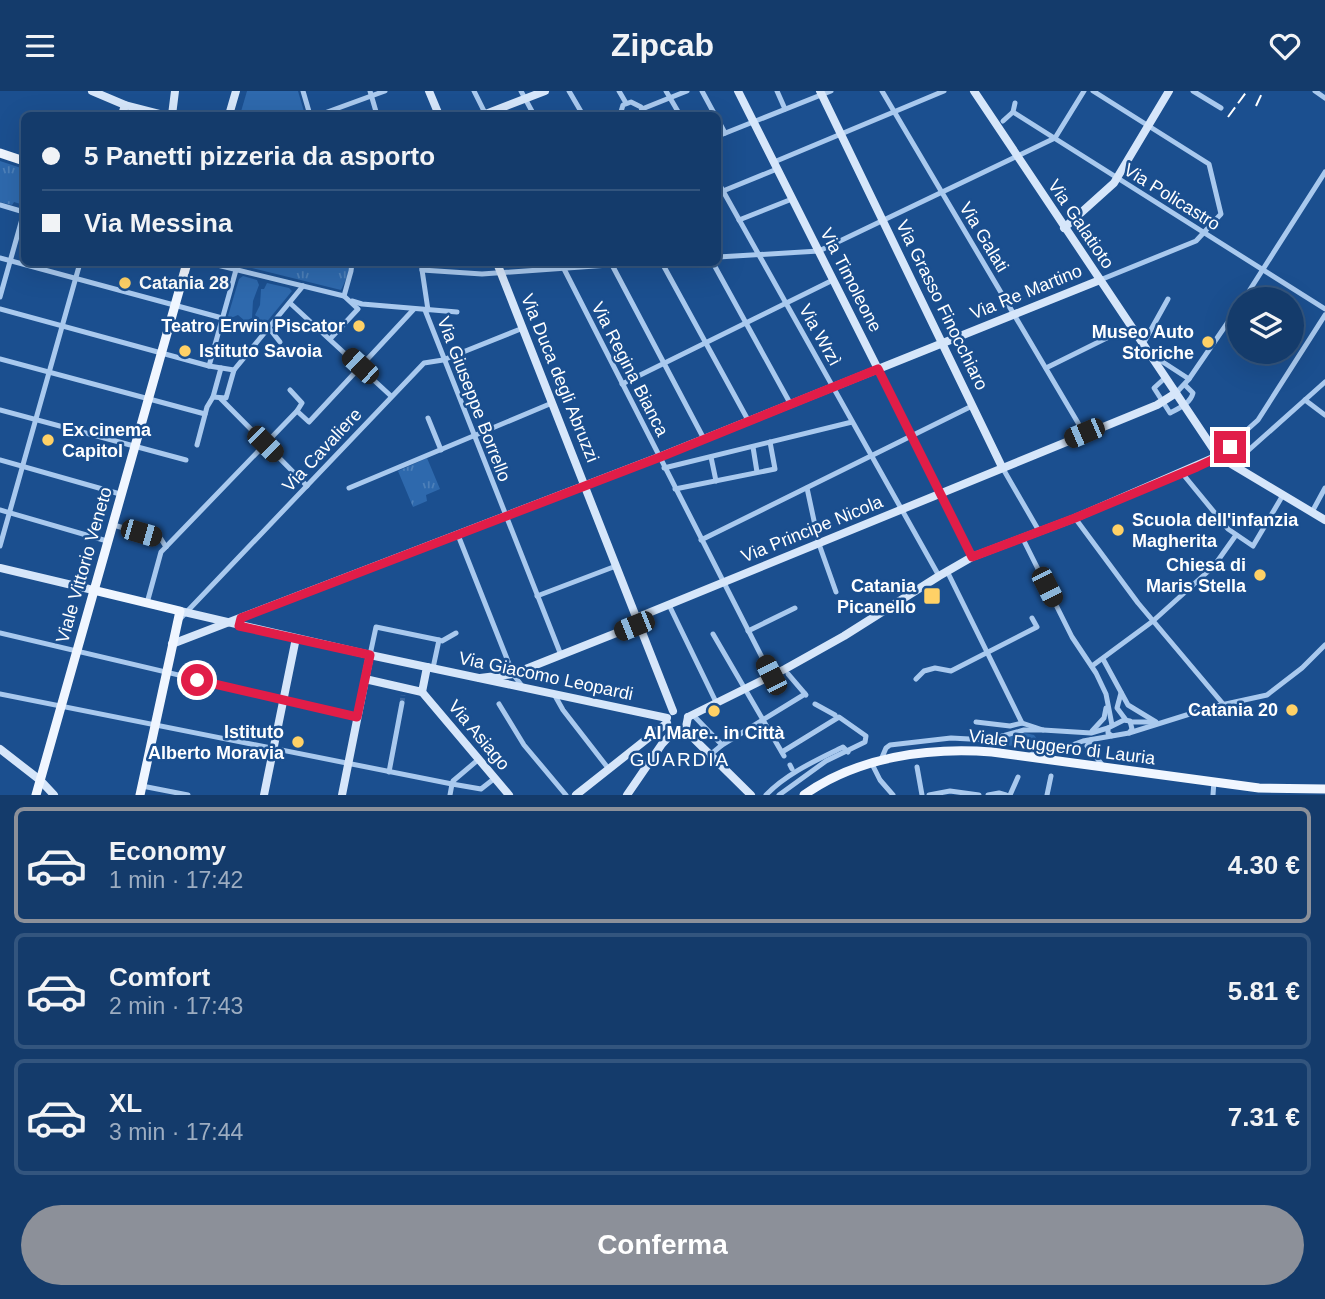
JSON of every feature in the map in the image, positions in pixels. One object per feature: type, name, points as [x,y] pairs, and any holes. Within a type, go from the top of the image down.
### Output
[{"type":"main road","points":[[92,91],[125,105],[152,112]]},
{"type":"main road","points":[[173,112],[175,91]]},
{"type":"main road","points":[[230,112],[236,91]]},
{"type":"main road","points":[[429,91],[438,112]]},
{"type":"main road","points":[[491,112],[523,95],[545,91]]},
{"type":"main road","name":"Via Timoleone","points":[[738,91],[878,369]]},
{"type":"main road","name":"Via Galatioto","points":[[974,91],[1185,407]]},
{"type":"main road","points":[[1064,228],[1117,179],[1168,91]]},
{"type":"main road","name":"Via Grasso Finocchiaro","points":[[824,92],[841,134],[1002,467]]},
{"type":"main road","points":[[123,112],[125,105]]},
{"type":"main road","points":[[0,153],[21,160]]},
{"type":"main road","name":"Viale Vittorio Veneto","points":[[36,795],[186,266]]},
{"type":"main road","name":"Via Duca degli Abruzzi","points":[[498,266],[638,621],[669,713]]},
{"type":"main road","name":"Via Re Martino","points":[[243,619],[659,457],[1100,280]]},
{"type":"main road","name":"Via Principe Nicola","points":[[480,678],[513,674],[634,626],[640,616],[1159,403],[1176,393]]},
{"type":"main road","points":[[1185,407],[1218,456],[1325,520]]},
{"type":"main road","points":[[627,795],[662,744],[674,731],[684,729],[693,714],[844,636],[972,557],[1075,518],[1218,456]]},
{"type":"main road","points":[[0,568],[224,623]]},
{"type":"main road","points":[[141,790],[180,611]]},
{"type":"main road","points":[[172,644],[224,623],[243,619],[296,638],[370,653],[342,795]]},
{"type":"main road","points":[[264,795],[296,638]]},
{"type":"main road","name":"Via Giacomo Leopardi","points":[[370,653],[648,714],[683,711],[693,714]]},
{"type":"main road","points":[[366,682],[403,695],[423,693],[433,666]]},
{"type":"main road","name":"Via Asiago","points":[[423,693],[509,795]]},
{"type":"main road","points":[[669,713],[674,731]]},
{"type":"main road","points":[[576,795],[653,734],[669,713]]},
{"type":"main road","points":[[684,729],[751,795]]},
{"type":"main road","points":[[0,749],[40,780],[54,795]]},
{"type":"main road","name":"Viale Ruggero di Lauria","points":[[804,795],[831,779],[876,763],[929,751],[979,751],[1268,789],[1325,789]]},
{"type":"street","points":[[303,91],[309,112]]},
{"type":"street","points":[[326,112],[385,91]]},
{"type":"street","points":[[474,91],[484,112]]},
{"type":"street","points":[[569,91],[581,112]]},
{"type":"street","points":[[619,91],[625,101]]},
{"type":"street","points":[[666,91],[678,112]]},
{"type":"street","points":[[625,101],[634,102],[644,111],[687,91]]},
{"type":"street","points":[[702,91],[713,112]]},
{"type":"street","points":[[776,91],[785,109]]},
{"type":"street","name":"Via Galati","points":[[882,91],[1084,433]]},
{"type":"street","points":[[721,192],[841,134],[944,91]]},
{"type":"street","points":[[721,257],[819,251],[1055,138],[1084,91]]},
{"type":"street","points":[[1093,91],[1209,164],[1221,214],[1203,233]]},
{"type":"street","points":[[1193,91],[1221,108]]},
{"type":"street","points":[[1315,91],[1325,98]]},
{"type":"street","points":[[721,135],[824,92]]},
{"type":"street","points":[[371,94],[376,112]]},
{"type":"street","points":[[523,95],[532,112]]},
{"type":"street","points":[[620,112],[625,101]]},
{"type":"street","points":[[1003,121],[1013,113],[1015,103]]},
{"type":"street","name":"Via Policastro","points":[[1013,113],[1325,309]]},
{"type":"street","points":[[721,126],[725,133]]},
{"type":"street","points":[[1252,287],[1325,172]]},
{"type":"street","name":"Via Wrzì","points":[[721,193],[739,220],[901,510],[943,574],[988,652],[1022,723]]},
{"type":"street","points":[[739,220],[792,198]]},
{"type":"street","points":[[0,205],[21,211]]},
{"type":"street","points":[[0,297],[21,222]]},
{"type":"street","name":"Via Re Martino","points":[[1100,280],[1196,241],[1203,233]]},
{"type":"street","points":[[0,258],[21,263]]},
{"type":"street","points":[[32,266],[220,317]]},
{"type":"street","points":[[0,546],[79,266]]},
{"type":"street","points":[[221,266],[362,304],[457,312]]},
{"type":"street","points":[[346,298],[352,266]]},
{"type":"street","points":[[421,266],[482,274],[553,266]]},
{"type":"street","name":"Via Giuseppe Borrello","points":[[421,266],[427,310],[443,360],[561,655]]},
{"type":"street","name":"Via Regina Bianca","points":[[563,266],[771,675]]},
{"type":"street","points":[[614,266],[704,439]]},
{"type":"street","points":[[664,266],[748,420]]},
{"type":"street","points":[[715,266],[790,403]]},
{"type":"street","points":[[209,366],[220,317],[236,270]]},
{"type":"street","points":[[622,384],[833,280]]},
{"type":"street","points":[[213,397],[226,398],[234,370],[292,305],[303,286]]},
{"type":"street","points":[[330,339],[358,309],[346,298]]},
{"type":"street","points":[[1143,344],[1168,299]]},
{"type":"street","points":[[292,305],[391,396]]},
{"type":"street","points":[[0,309],[209,366],[234,370]]},
{"type":"street","points":[[297,411],[309,422],[414,309]]},
{"type":"street","points":[[1218,456],[1258,419],[1325,315]]},
{"type":"street","points":[[1176,393],[1187,382],[1227,324]]},
{"type":"street","points":[[1046,368],[1131,326]]},
{"type":"street","points":[[269,328],[280,342]]},
{"type":"street","name":"Via Cavaliere","points":[[180,611],[197,603],[424,362],[443,360],[523,328]]},
{"type":"street","points":[[1149,353],[1187,382],[1193,393],[1185,407],[1170,413],[1159,403],[1154,388],[1165,376]]},
{"type":"street","points":[[0,359],[203,414]]},
{"type":"street","points":[[197,445],[203,414],[213,397],[221,368]]},
{"type":"street","name":"Via Timoleone","points":[[878,369],[972,557]]},
{"type":"street","points":[[1236,468],[1242,456],[1325,382]]},
{"type":"street","points":[[147,603],[161,552],[297,411],[302,403],[290,390]]},
{"type":"street","points":[[220,399],[307,486]]},
{"type":"street","points":[[1305,400],[1325,415]]},
{"type":"street","points":[[348,488],[552,403]]},
{"type":"street","points":[[701,540],[972,406]]},
{"type":"street","points":[[0,409],[187,460]]},
{"type":"street","points":[[428,418],[441,450]]},
{"type":"street","points":[[664,468],[852,422]]},
{"type":"street","points":[[675,489],[775,469],[770,442]]},
{"type":"street","points":[[753,447],[757,472]]},
{"type":"street","points":[[711,457],[716,481]]},
{"type":"street","points":[[0,460],[120,494]]},
{"type":"street","name":"Via Grasso Finocchiaro","points":[[1002,467],[1039,531]]},
{"type":"street","points":[[1182,473],[1228,529],[1253,547],[1283,495]]},
{"type":"street","points":[[807,488],[818,544],[836,592]]},
{"type":"street","points":[[1312,512],[1325,488]]},
{"type":"street","points":[[0,510],[107,541]]},
{"type":"street","points":[[1075,518],[1153,621],[1224,705]]},
{"type":"street","points":[[117,526],[161,539],[166,547]]},
{"type":"street","points":[[458,535],[513,674],[524,688]]},
{"type":"street","points":[[1092,666],[1153,621],[1214,566],[1236,535]]},
{"type":"street","points":[[1022,537],[1072,637],[1092,666],[1106,694],[1110,726],[1108,733],[1112,736]]},
{"type":"street","points":[[537,597],[616,566]]},
{"type":"street","points":[[669,605],[716,702]]},
{"type":"street","points":[[748,631],[795,608]]},
{"type":"street","points":[[916,679],[924,671],[935,668],[951,671],[1037,627],[1032,618]]},
{"type":"street","points":[[370,653],[376,627],[442,641],[456,633]]},
{"type":"street","points":[[0,633],[357,717]]},
{"type":"street","points":[[713,634],[783,754],[837,716]]},
{"type":"street","points":[[433,666],[439,640]]},
{"type":"street","points":[[1029,757],[1041,749],[1064,748],[1129,733],[1266,695],[1303,668],[1325,645]]},
{"type":"street","points":[[1103,659],[1128,705],[1156,722]]},
{"type":"street","points":[[779,795],[827,761],[865,743],[866,736],[810,699],[788,674]]},
{"type":"street","points":[[1121,693],[1117,708],[1132,729],[1129,733]]},
{"type":"street","points":[[0,694],[481,789],[495,778]]},
{"type":"street","points":[[554,694],[563,710],[608,768]]},
{"type":"street","points":[[1091,733],[1104,719],[1106,694]]},
{"type":"street","points":[[389,772],[403,695]]},
{"type":"street","points":[[711,757],[723,744],[763,719],[810,699]]},
{"type":"street","points":[[499,704],[524,745],[566,795]]},
{"type":"street","points":[[693,714],[723,744]]},
{"type":"street","points":[[893,795],[880,781],[876,763],[890,744],[951,738],[998,739],[1024,730],[1091,733],[1128,721],[1166,722]]},
{"type":"street","points":[[976,722],[1010,726],[1022,723],[1043,730]]},
{"type":"street","points":[[979,751],[980,740]]},
{"type":"street","points":[[1091,740],[1087,746],[1104,767]]},
{"type":"street","points":[[766,795],[787,778],[817,760],[844,747],[848,752]]},
{"type":"street","points":[[449,783],[479,759]]},
{"type":"street","points":[[917,767],[922,795]]},
{"type":"street","points":[[1046,795],[1051,776]]},
{"type":"street","points":[[988,795],[1008,795],[1018,777]]},
{"type":"street","points":[[1213,795],[1214,782]]},
{"type":"street","points":[[449,783],[450,794]]},
{"type":"street","points":[[141,790],[188,795]]},
{"type":"street","points":[[929,795],[950,791],[979,795]]},
{"type":"green space","points":[[247,91],[298,91],[304,112],[241,112]]},
{"type":"green space","points":[[0,161],[21,168],[21,204],[0,202]]},
{"type":"green space","points":[[244,266],[349,266],[341,290]]},
{"type":"green space","points":[[243,276],[257,280],[259,285],[253,301],[252,318],[245,321],[238,315],[231,318],[228,316],[239,279]]},
{"type":"green space","points":[[267,283],[292,291],[265,324],[255,315],[260,305],[261,289],[264,289]]},
{"type":"green space","points":[[427,458],[440,489],[426,495],[427,501],[413,507],[398,471]]},
{"type":"green space","points":[[1025,733],[1034,735],[1040,743],[1062,745],[1035,749],[984,742]]},
{"type":"tunnel","points":[[402,703],[403,695]]},
{"type":"railway","points":[[1228,117],[1247,91]]},
{"type":"railway","points":[[1256,106],[1263,91]]},
{"type":"place","name":"Catania 28","points":[[125,283]]},
{"type":"place","name":"Teatro Erwin Piscator","points":[[359,326]]},
{"type":"place","name":"Museo Auto Storiche","points":[[1208,342]]},
{"type":"place","name":"Istituto Savoia","points":[[185,351]]},
{"type":"place","name":"Ex cinema Capitol","points":[[48,440]]},
{"type":"place","name":"Scuola dell'infanzia Magherita","points":[[1118,530]]},
{"type":"place","name":"Chiesa di Maris Stella","points":[[1260,575]]},
{"type":"place","name":"Catania Picanello","points":[[932,596]]},
{"type":"place","name":"Catania 20","points":[[1292,710]]},
{"type":"place","name":"Al Mare.. in Città","points":[[714,711]]},
{"type":"place","name":"Istituto Alberto Moravia","points":[[298,742]]},
{"type":"district","name":"GUARDIA","points":[[680,759]]},
{"type":"route","points":[[197,680],[357,717],[370,655],[239,626],[241,618],[663,456],[878,369],[972,557],[1197,467],[1230,447]]}]
